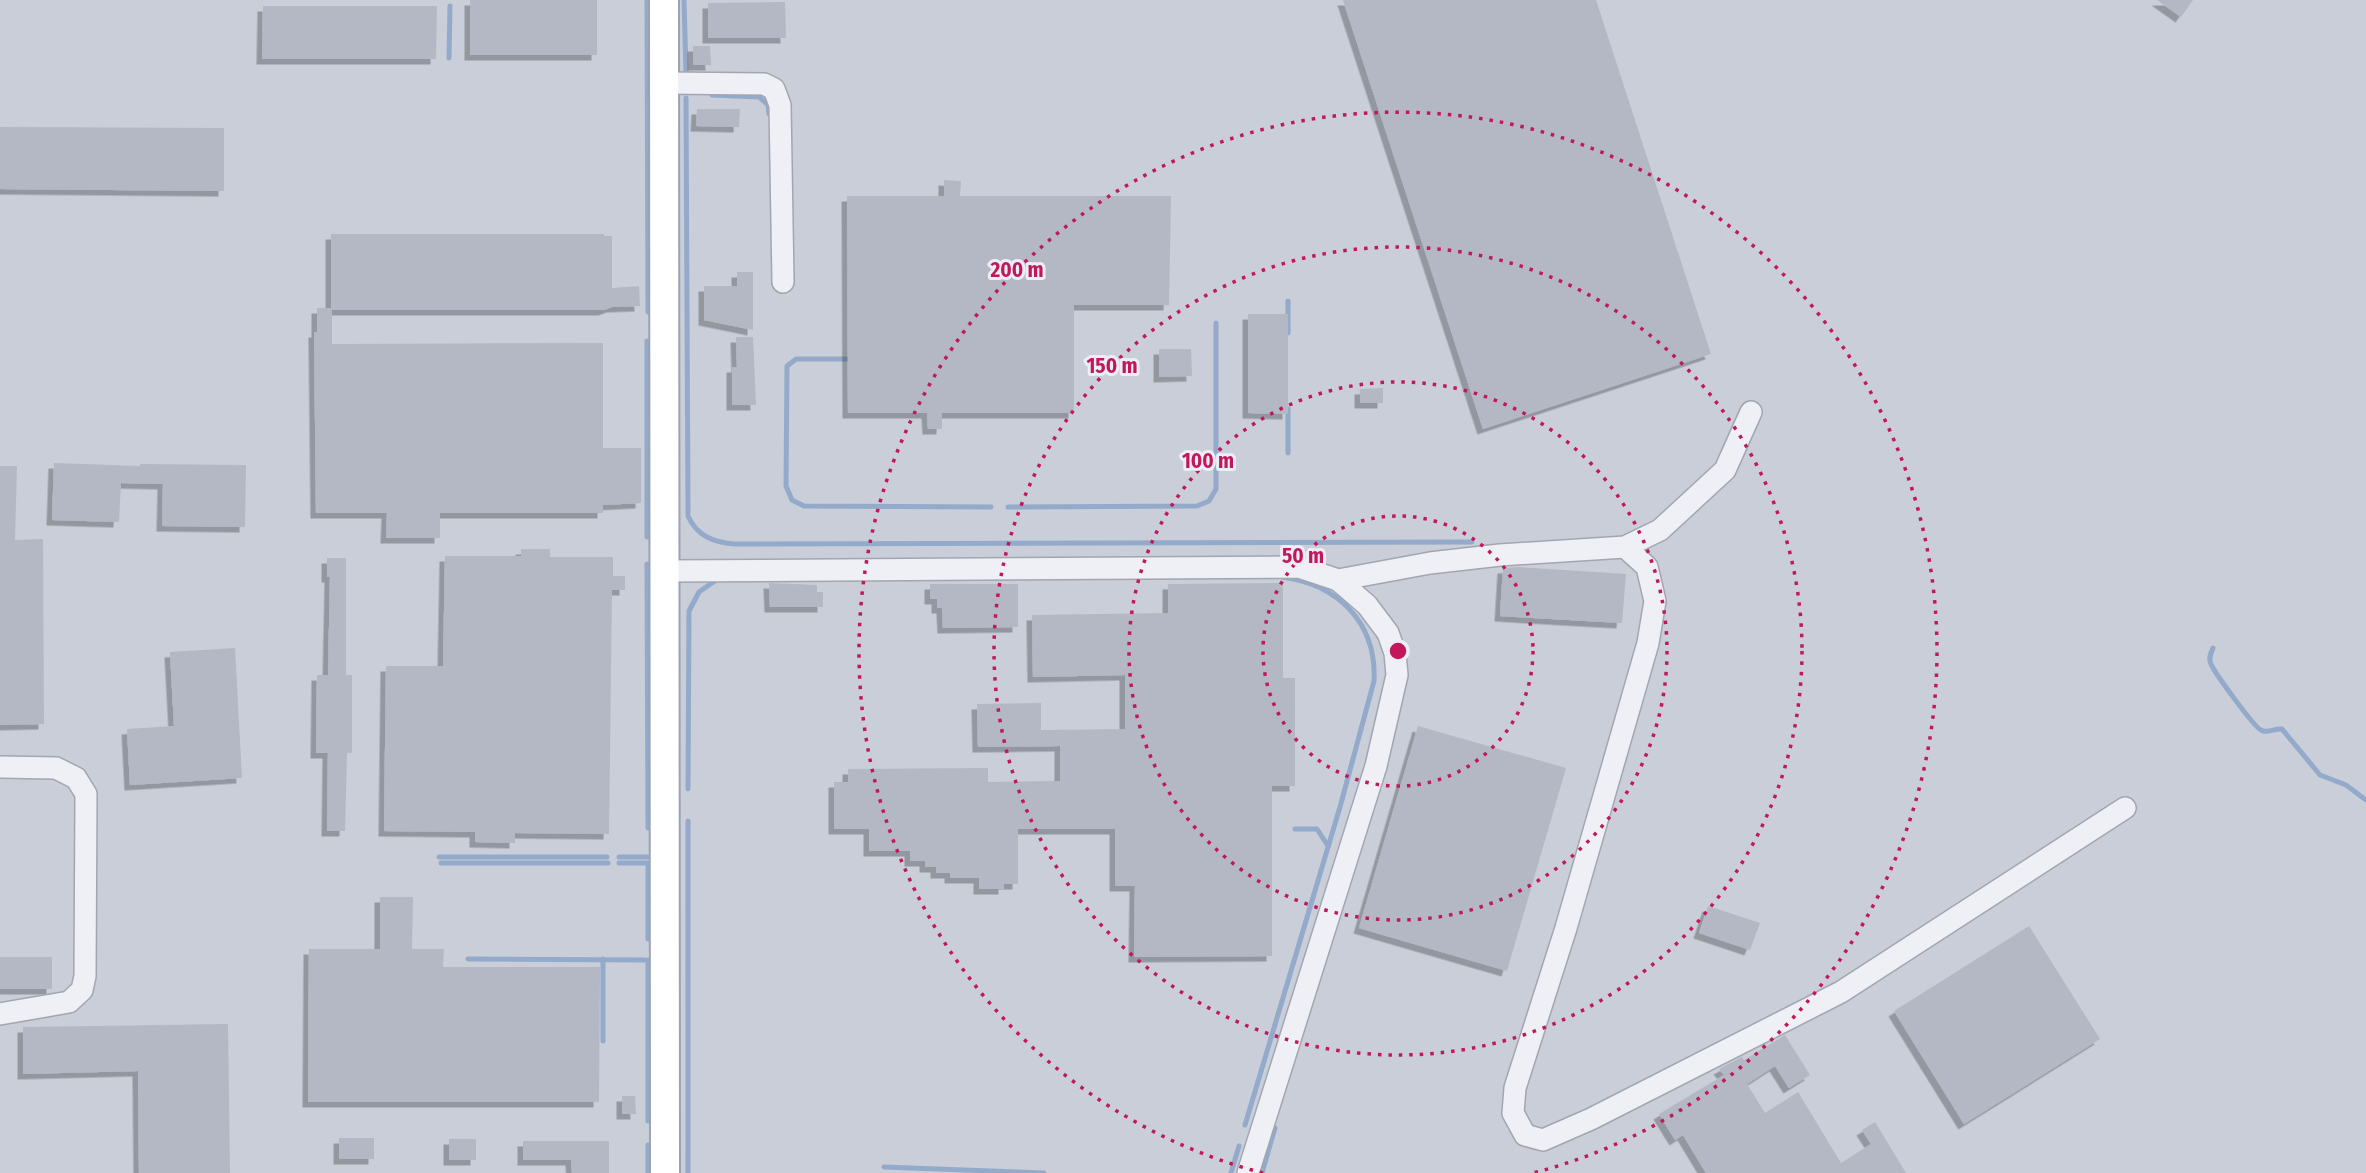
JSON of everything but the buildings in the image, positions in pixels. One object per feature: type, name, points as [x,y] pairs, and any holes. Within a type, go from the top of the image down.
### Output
[{"type":"main road","points":[[664,0],[665,1173]]},
{"type":"street","points":[[663,83],[764,84],[774,89],[780,106],[783,282]]},
{"type":"street","points":[[1338,580],[1430,563],[1500,555],[1625,547],[1660,530],[1725,470],[1751,412]]},
{"type":"street","points":[[1625,547],[1647,567],[1655,601],[1648,643],[1566,928],[1515,1088],[1513,1113],[1525,1135],[1543,1140],[1591,1119],[1841,992],[2125,808]]},
{"type":"street","points":[[666,571],[1298,568],[1338,580],[1367,605],[1388,633],[1395,653],[1397,675],[1377,766],[1248,1173]]},
{"type":"street","points":[[0,767],[56,768],[76,778],[86,794],[85,976],[82,990],[69,1002],[0,1014]]},
{"type":"shaded area","points":[[0,0],[2366,0],[2366,1173],[0,1173]]},
{"type":"waterway","points":[[647,0],[648,312]]},
{"type":"waterway","points":[[684,0],[686,73]]},
{"type":"waterway","points":[[449,58],[450,6]]},
{"type":"waterway","points":[[712,95],[759,97],[768,105],[769,114]]},
{"type":"waterway","points":[[686,98],[688,513]]},
{"type":"waterway","points":[[1288,301],[1288,333]]},
{"type":"waterway","points":[[1008,507],[1197,506],[1209,501],[1216,489],[1216,323]]},
{"type":"waterway","points":[[647,341],[647,537]]},
{"type":"waterway","points":[[847,359],[796,359],[787,366],[786,486],[792,500],[804,506],[991,507]]},
{"type":"waterway","points":[[1288,409],[1288,453]]},
{"type":"waterway","points":[[688,516],[696,529],[706,537],[734,544],[1472,542]]},
{"type":"waterway","points":[[647,564],[648,828]]},
{"type":"waterway","points":[[1245,1125],[1340,807],[1374,681],[1369,641],[1350,610],[1320,588],[1282,577]]},
{"type":"waterway","points":[[688,789],[689,611],[699,592],[719,578]]},
{"type":"waterway","points":[[2213,648],[2211,664],[2257,727],[2266,731],[2282,729],[2320,775],[2346,785],[2366,800]]},
{"type":"waterway","points":[[688,821],[688,1173]]},
{"type":"waterway","points":[[1295,829],[1317,829],[1328,846]]},
{"type":"waterway","points":[[439,857],[607,857]]},
{"type":"waterway","points":[[619,857],[648,857]]},
{"type":"waterway","points":[[441,863],[608,863]]},
{"type":"waterway","points":[[619,863],[648,863],[648,939]]},
{"type":"waterway","points":[[468,959],[645,960]]},
{"type":"waterway","points":[[603,959],[603,1041]]},
{"type":"waterway","points":[[648,960],[648,1121]]},
{"type":"waterway","points":[[1262,1173],[1275,1128]]},
{"type":"waterway","points":[[648,1145],[648,1173]]},
{"type":"waterway","points":[[1231,1173],[1239,1146]]},
{"type":"waterway","points":[[884,1167],[1044,1173]]}]
